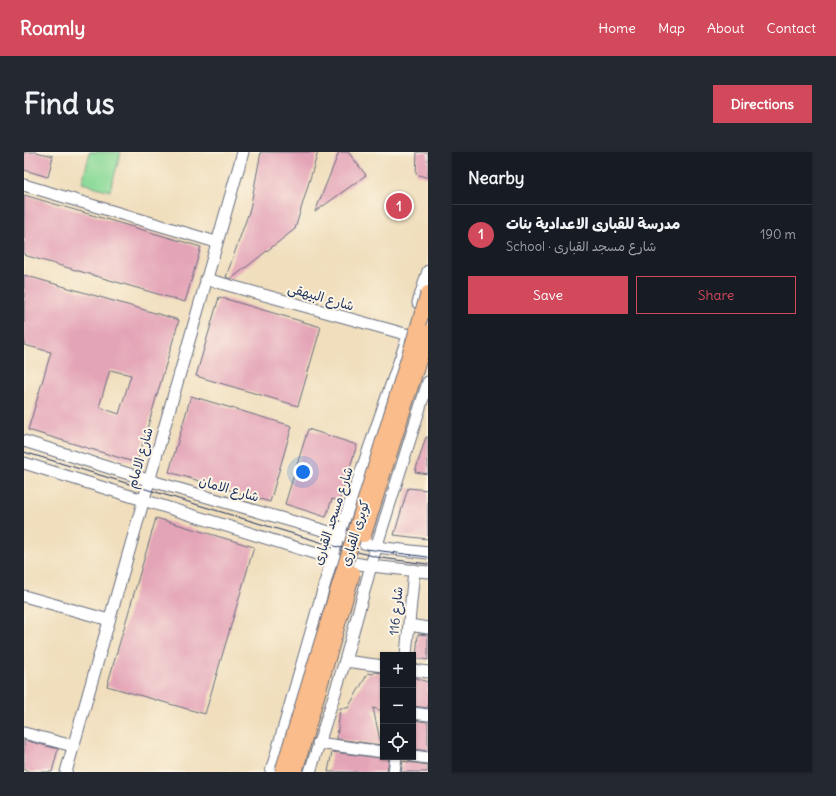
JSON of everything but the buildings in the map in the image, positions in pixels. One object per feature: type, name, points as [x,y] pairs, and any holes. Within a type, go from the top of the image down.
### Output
[{"type":"main road","name":"كوبرى القبارى","points":[[282,772],[428,293]]},
{"type":"main road","name":"كوبرى القبارى","points":[[295,772],[350,582],[428,332]]},
{"type":"street","name":"شارع الامام","points":[[66,772],[241,153]]},
{"type":"street","points":[[24,185],[216,242]]},
{"type":"street","name":"شارع مسجد القبارى","points":[[271,772],[340,535],[408,336],[428,271]]},
{"type":"street","name":"شارع البيهقى","points":[[206,278],[408,336],[428,339]]},
{"type":"street","points":[[310,772],[345,661],[376,547],[428,382]]},
{"type":"street","name":"شارع الامان","points":[[24,441],[148,480],[340,535],[376,547],[428,553]]},
{"type":"street","points":[[24,463],[333,559],[371,566],[428,572]]},
{"type":"street","name":"شارع 116","points":[[406,652],[414,570]]},
{"type":"street","points":[[24,596],[109,620]]},
{"type":"street","points":[[409,625],[428,628]]},
{"type":"street","points":[[345,661],[380,666]]},
{"type":"street","points":[[416,670],[428,672]]},
{"type":"street","points":[[416,714],[428,715]]},
{"type":"street","points":[[24,733],[73,746]]},
{"type":"street","points":[[318,743],[380,752]]},
{"type":"street","points":[[416,756],[428,758]]},
{"type":"street","points":[[394,772],[396,760]]},
{"type":"green space","points":[[90,152],[121,152],[110,191],[82,183]]},
{"type":"tram line","points":[[24,452],[330,545],[381,558],[428,564]]},
{"type":"tram line","points":[[366,549],[428,557]]},
{"type":"place","name":"مدرسة للقبارى الاعدادية بنات","points":[[399,206]]}]
